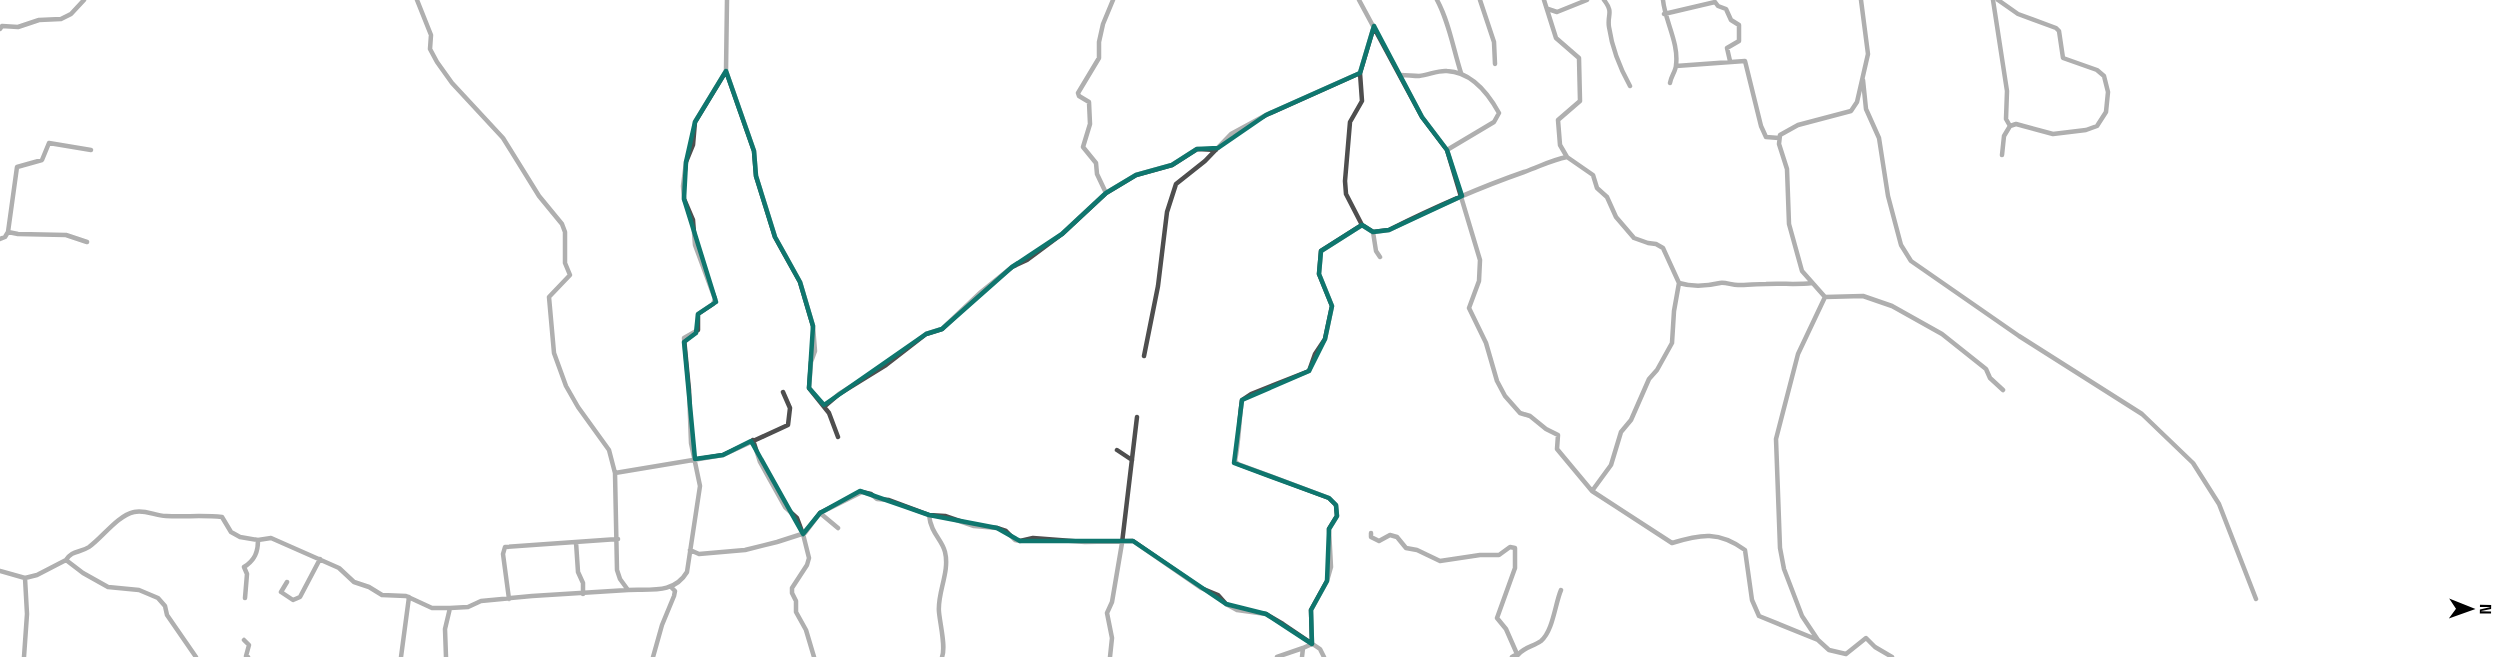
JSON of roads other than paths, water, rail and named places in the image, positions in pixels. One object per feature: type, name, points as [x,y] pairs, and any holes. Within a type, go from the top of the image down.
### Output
[{"type":"street","points":[[0,28],[2,26],[18,27],[39,20],[61,19],[71,14],[84,0]]},
{"type":"street","points":[[417,0],[431,35],[430,49],[437,62],[452,83],[503,138],[539,196],[562,224],[565,232],[565,263],[570,275],[549,297],[554,353],[566,386],[609,450],[615,473],[617,570],[628,590]]},
{"type":"street","points":[[727,0],[726,71],[754,151],[756,176],[775,237],[800,282],[813,326],[815,351],[811,362],[809,388],[825,406],[833,420],[838,437]]},
{"type":"street","points":[[1106,192],[1097,174],[1096,164],[1083,147],[1090,124],[1089,102],[1078,93],[1099,58],[1102,24],[1113,0]]},
{"type":"street","points":[[1359,0],[1422,117],[1447,150],[1480,260],[1479,281],[1469,308],[1486,343],[1497,381],[1505,396],[1520,413],[1530,416],[1558,435],[1557,449],[1592,491],[1670,543],[1696,535],[1725,538],[1745,550],[1752,600],[1759,616],[1818,640]]},
{"type":"street","points":[[1437,0],[1448,24],[1448,32],[1461,73]]},
{"type":"street","points":[[1480,0],[1494,42],[1495,64]]},
{"type":"street","points":[[1544,0],[1556,38],[1579,58],[1580,101],[1558,120],[1560,145],[1568,157],[1593,175],[1597,188],[1607,197],[1616,217],[1634,238],[1663,248],[1679,283],[1672,343],[1657,370],[1649,379],[1631,420],[1621,432],[1611,465],[1592,491]]},
{"type":"street","points":[[1546,7],[1550,11],[1557,12],[1587,0]]},
{"type":"street","points":[[1604,0],[1610,8],[1609,27],[1619,66],[1630,86]]},
{"type":"street","points":[[1663,0],[1664,14],[1675,45],[1677,66],[1670,82]]},
{"type":"street","points":[[1861,0],[1868,54],[1857,102],[1851,111],[1798,125],[1779,135],[1787,170],[1789,224],[1802,271],[1825,297],[1863,296],[1911,315],[1942,334],[1986,369],[1995,384],[2003,390]]},
{"type":"street","points":[[1994,0],[2007,91],[2006,119],[2010,126]]},
{"type":"street","points":[[1998,0],[2018,14],[2056,28],[2059,31],[2063,58],[2097,70],[2104,76],[2108,92],[2106,112],[2097,126],[2092,129],[2053,134],[2016,124],[2010,126],[2004,136],[2002,155]]},
{"type":"street","points":[[1664,14],[1715,1],[1718,6],[1728,11],[1731,20],[1739,25],[1739,41],[1727,48],[1730,61]]},
{"type":"street","points":[[1374,26],[1360,73],[1362,100],[1350,122],[1345,181],[1346,194],[1362,225],[1373,232],[1389,230],[1462,196],[1540,164],[1568,157]]},
{"type":"street","points":[[1677,66],[1745,61],[1766,137],[1779,138]]},
{"type":"street","points":[[1401,75],[1420,76],[1445,70],[1461,73],[1487,91],[1498,113],[1494,122],[1447,150]]},
{"type":"street","points":[[0,571],[25,578],[37,575],[66,560],[73,552],[87,548],[132,512],[149,511],[163,516],[200,514],[222,517],[231,532],[240,537],[258,540],[271,538],[339,568],[354,582],[382,595],[409,597],[432,608],[468,607],[482,601],[672,588],[687,572],[700,486],[691,443],[684,338],[698,330],[698,314],[713,304],[715,300],[695,246],[693,220],[684,199],[683,186],[686,162],[693,145],[695,122],[726,71]]},
{"type":"street","points":[[1144,356],[1158,286],[1167,212],[1176,184],[1232,134],[1266,115],[1360,73]]},
{"type":"street","points":[[1863,80],[1866,109],[1879,138],[1888,196],[1901,245],[1911,261],[2019,336],[2142,414],[2193,463],[2219,504],[2256,599]]},
{"type":"street","points":[[0,239],[8,232],[17,167],[42,160],[49,143],[91,150]]},
{"type":"street","points":[[825,406],[839,394],[886,365],[926,334],[942,329],[981,292],[1012,267],[1027,260],[1062,234],[1106,192],[1136,175],[1172,165],[1197,149],[1216,150]]},
{"type":"street","points":[[1312,644],[1311,610],[1328,581],[1331,567],[1329,529],[1337,516],[1336,505],[1329,498],[1238,464],[1235,461],[1237,435],[1242,400],[1251,394],[1309,371],[1315,354],[1325,339],[1332,306],[1319,274],[1321,251],[1362,225]]},
{"type":"street","points":[[8,232],[66,235],[87,242]]},
{"type":"street","points":[[1373,232],[1376,251],[1380,257]]},
{"type":"street","points":[[1679,283],[1690,287],[1700,284],[1715,285],[1721,282],[1741,285],[1791,286],[1812,283]]},
{"type":"street","points":[[1825,297],[1798,354],[1776,439],[1780,548],[1784,569],[1803,616],[1818,640],[1829,650],[1846,654],[1866,638],[1875,647],[1892,657]]},
{"type":"street","points":[[615,473],[723,455],[788,425],[790,408],[783,392]]},
{"type":"street","points":[[1110,657],[1112,638],[1107,613],[1112,602],[1122,543],[1137,417]]},
{"type":"street","points":[[753,440],[760,462],[785,507],[797,518],[809,558],[792,588],[792,593],[796,601],[796,612],[806,630],[814,657]]},
{"type":"street","points":[[1117,450],[1132,460]]},
{"type":"street","points":[[690,550],[699,554],[745,550],[802,534],[820,513],[862,492],[929,515],[945,516],[974,526],[997,528],[1006,531],[1015,540],[1020,541],[1033,538],[1122,543],[1132,541],[1201,588],[1218,595],[1237,610],[1266,614],[1312,644],[1324,657]]},
{"type":"street","points":[[820,513],[838,528]]},
{"type":"street","points":[[929,515],[930,526],[937,539],[943,544],[946,556],[939,613],[944,629],[942,657]]},
{"type":"street","points":[[1371,534],[1371,537],[1379,541],[1390,535],[1397,537],[1406,548],[1417,549],[1440,561],[1480,555],[1498,555],[1510,547],[1515,548],[1515,568],[1497,618],[1506,629],[1516,656],[1532,644],[1541,641],[1549,629],[1561,590]]},
{"type":"street","points":[[509,599],[503,554],[505,547],[618,539]]},
{"type":"street","points":[[245,598],[247,574],[244,567],[256,554],[258,540]]},
{"type":"street","points":[[576,542],[578,572],[583,583],[583,594]]},
{"type":"street","points":[[66,560],[108,587],[139,590],[158,598],[196,657]]},
{"type":"street","points":[[287,582],[281,592],[293,600],[300,597],[320,560]]},
{"type":"street","points":[[24,657],[27,614],[25,578]]},
{"type":"street","points":[[653,657],[662,625],[674,596],[675,591],[672,588]]},
{"type":"street","points":[[401,657],[409,597]]},
{"type":"street","points":[[446,657],[445,629],[450,608]]},
{"type":"street","points":[[244,640],[249,645],[246,656],[248,657]]},
{"type":"street","points":[[1277,657],[1312,644]]},
{"type":"street","points":[[1302,657],[1303,648]]}]
